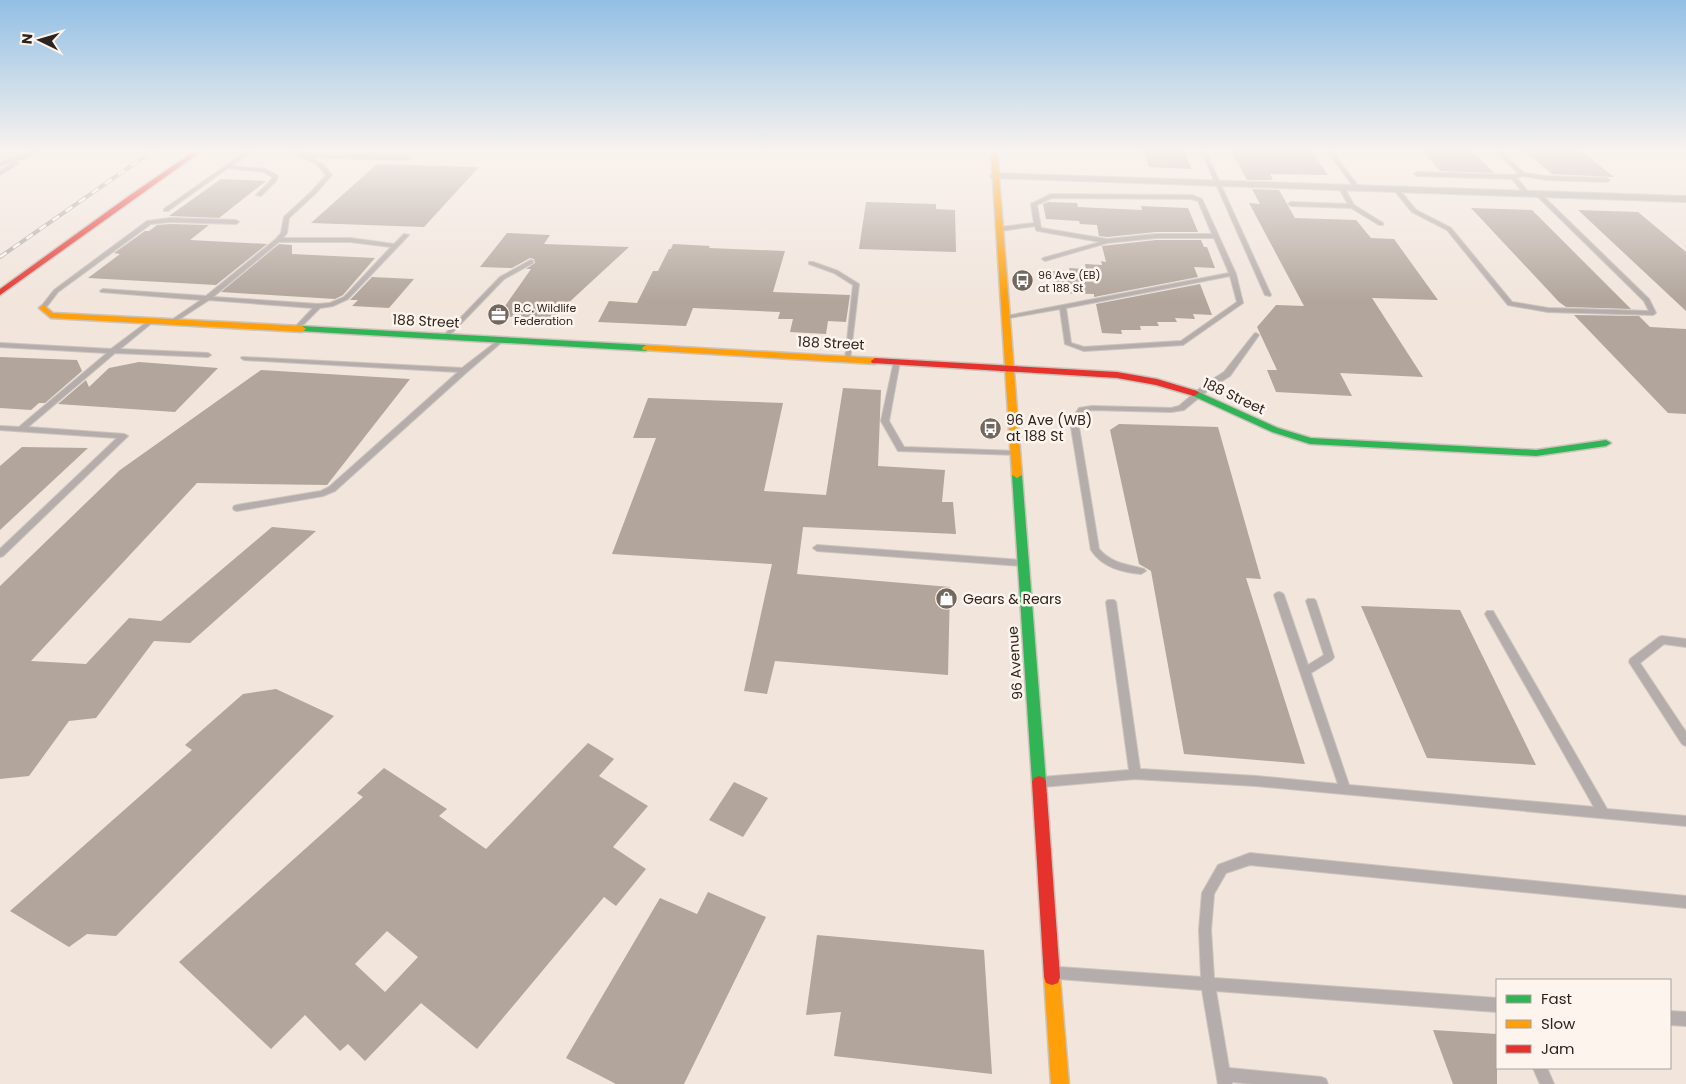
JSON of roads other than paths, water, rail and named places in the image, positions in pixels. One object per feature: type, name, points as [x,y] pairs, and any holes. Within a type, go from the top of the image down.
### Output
[{"type":"main road","points":[[8,273],[109,201]]},
{"type":"main road","points":[[0,293],[126,201]]},
{"type":"main road","name":"96 Avenue","points":[[997,201],[1060,1084]]},
{"type":"main road","name":"188 Street","points":[[44,308],[51,315],[897,361],[1139,377],[1166,383],[1199,395],[1284,435],[1310,441],[1536,453],[1606,443]]},
{"type":"lane","points":[[166,210],[179,201]]},
{"type":"lane","points":[[172,322],[208,298],[278,240],[284,233],[286,218],[305,201]]},
{"type":"lane","points":[[1041,201],[1034,204],[1038,230],[1108,241]]},
{"type":"lane","points":[[1063,306],[1068,344],[1084,349],[1183,343],[1240,304],[1233,274],[1200,201]]},
{"type":"lane","points":[[1226,201],[1268,295]]},
{"type":"lane","points":[[1349,201],[1352,206],[1381,224]]},
{"type":"lane","points":[[1405,201],[1414,211],[1449,228],[1510,304],[1548,310],[1653,314],[1647,300],[1540,201]]},
{"type":"lane","points":[[1292,204],[1352,206]]},
{"type":"lane","points":[[44,308],[56,291],[149,222],[164,220],[236,222]]},
{"type":"lane","points":[[1000,229],[1038,224]]},
{"type":"lane","points":[[103,291],[318,306],[331,305],[346,298],[406,236]]},
{"type":"lane","points":[[1045,259],[1108,241],[1156,236],[1216,236]]},
{"type":"lane","points":[[278,240],[350,240],[396,246]]},
{"type":"lane","points":[[445,337],[502,278],[531,262]]},
{"type":"lane","points":[[811,263],[836,272],[856,284],[848,359]]},
{"type":"lane","points":[[1006,318],[1233,274]]},
{"type":"lane","points":[[296,328],[318,306]]},
{"type":"lane","points":[[21,429],[151,320]]},
{"type":"lane","points":[[1141,571],[1125,569],[1110,563],[1102,559],[1095,550],[1074,421],[1082,410],[1092,408],[1171,410],[1181,408],[1208,386],[1227,374],[1256,335]]},
{"type":"lane","points":[[237,508],[323,494],[332,489],[464,370],[501,340]]},
{"type":"lane","points":[[0,345],[208,356]]},
{"type":"lane","points":[[244,358],[464,370]]},
{"type":"lane","points":[[897,361],[885,421],[901,449],[1016,453]]},
{"type":"lane","points":[[0,428],[124,436],[0,554]]},
{"type":"lane","points":[[817,548],[1022,564]]},
{"type":"lane","points":[[1279,595],[1345,789]]},
{"type":"lane","points":[[1305,672],[1329,657],[1311,601]]},
{"type":"lane","points":[[1111,602],[1135,774]]},
{"type":"lane","points":[[1490,614],[1604,814]]},
{"type":"lane","points":[[1686,643],[1662,640],[1634,662],[1686,741]]},
{"type":"lane","points":[[1039,783],[1135,774],[1256,781],[1686,821]]},
{"type":"lane","points":[[1321,1084],[1224,1079],[1208,984],[1205,930],[1208,894],[1222,870],[1250,859],[1686,902]]},
{"type":"lane","points":[[1052,973],[1496,1005]]},
{"type":"lane","points":[[1671,1018],[1686,1019]]},
{"type":"lane","points":[[1540,1069],[1547,1084]]},
{"type":"railway","points":[[0,257],[81,201]]},
{"type":"place","name":"96 Ave (EB) at 188 St","points":[[1022,281]]},
{"type":"place","name":"B.C. Wildlife Federation","points":[[498,314]]},
{"type":"place","name":"96 Ave (WB) at 188 St","points":[[990,428]]},
{"type":"place","name":"Gears & Rears","points":[[947,599]]}]
